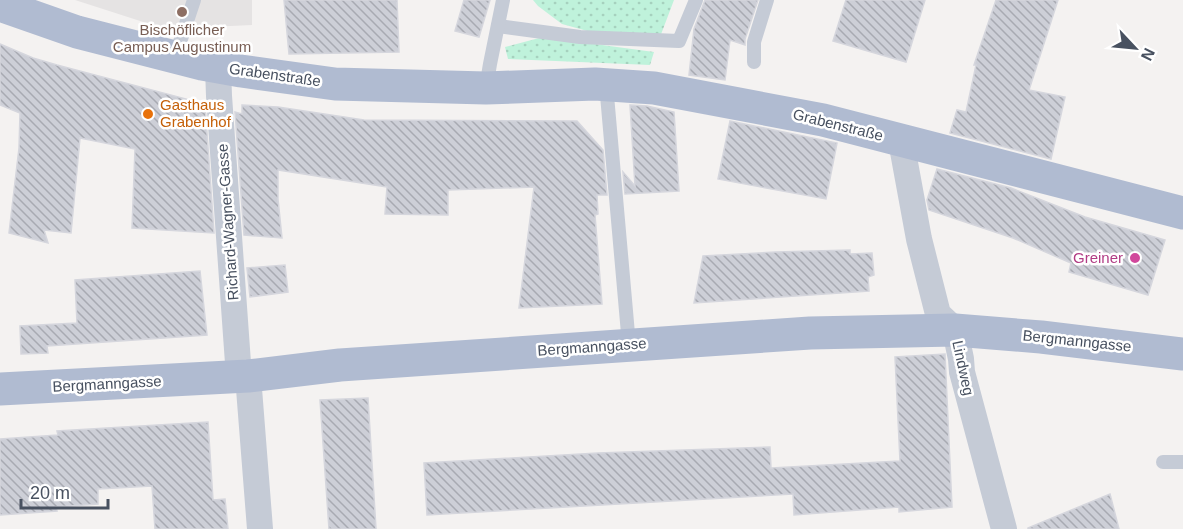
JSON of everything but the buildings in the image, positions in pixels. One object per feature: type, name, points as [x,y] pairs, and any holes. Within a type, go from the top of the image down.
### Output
[{"type":"main road","name":"Grabenstraße","points":[[0,5],[77,32],[175,57],[218,67],[335,84],[486,88],[606,84],[654,88],[823,120],[1183,213]]},
{"type":"main road","name":"Bergmanngasse","points":[[0,390],[244,376],[340,365],[810,333],[955,330],[1183,354]]},
{"type":"street","name":"Richard-Wagner-Gasse","points":[[218,67],[228,232],[260,529]]},
{"type":"street","name":"Lindweg","points":[[901,141],[919,239],[938,314],[955,330],[962,372],[1004,529]]},
{"type":"lane","points":[[175,57],[194,0]]},
{"type":"lane","points":[[486,88],[503,0]]},
{"type":"lane","points":[[498,26],[580,37],[679,41],[696,0]]},
{"type":"lane","points":[[754,62],[754,42],[767,0]]},
{"type":"lane","points":[[606,84],[629,345]]},
{"type":"lane","points":[[1163,462],[1183,462]]},
{"type":"shaded area","name":"Bischöflicher Campus Augustinum","points":[[75,0],[252,0],[252,25],[165,29]]},
{"type":"green space","points":[[533,0],[674,0],[660,37],[622,32],[591,32],[562,24]]},
{"type":"green space","points":[[543,37],[654,52],[650,65],[508,59],[505,47]]},
{"type":"place","name":"Bischöflicher Campus Augustinum","points":[[182,12]]},
{"type":"place","name":"Gasthaus Grabenhof","points":[[148,114]]},
{"type":"place","name":"Greiner","points":[[1135,258]]}]
